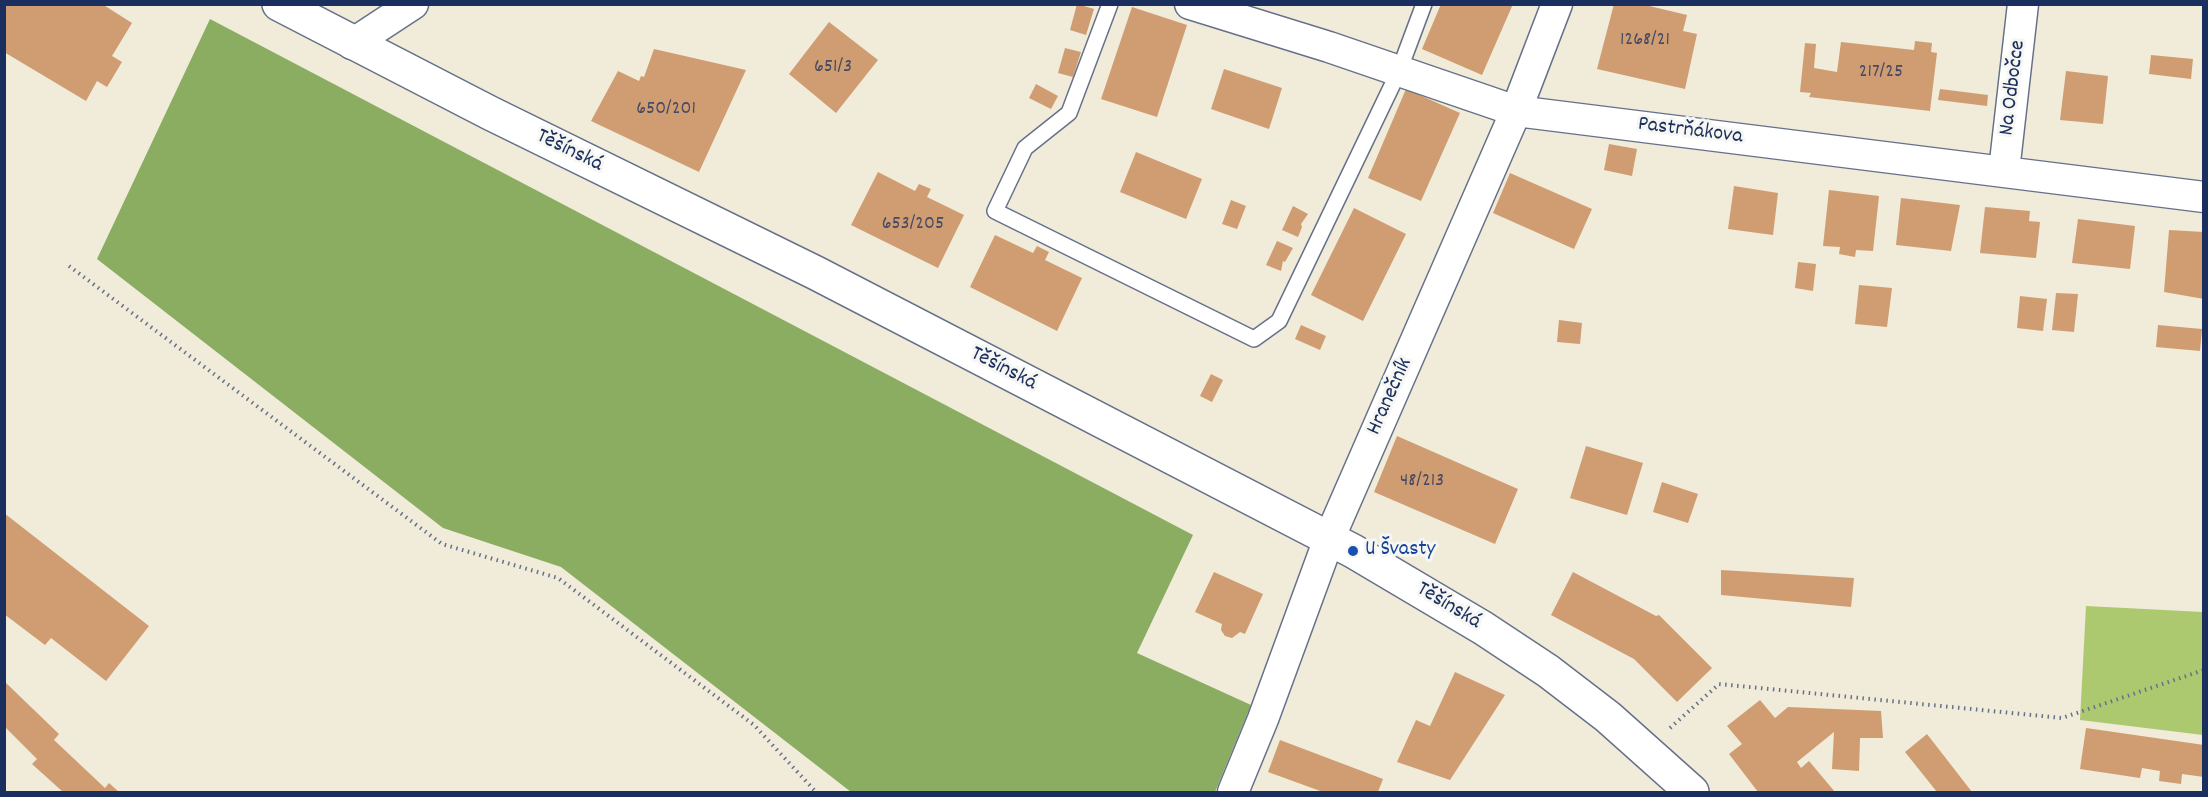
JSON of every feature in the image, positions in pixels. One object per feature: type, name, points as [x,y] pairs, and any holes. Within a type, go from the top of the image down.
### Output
[{"type":"main road","name":"Těšínská","points":[[279,4],[352,44],[816,273],[1329,539],[1483,628],[1548,671],[1608,717],[1692,792]]},
{"type":"street","points":[[352,44],[413,4]]},
{"type":"street","name":"Pastrňákova","points":[[1190,4],[1516,111],[2204,196]]},
{"type":"street","name":"Hranečník","points":[[1233,792],[1263,719],[1329,539],[1516,111],[1557,4]]},
{"type":"street","name":"Na Odbočce","points":[[2004,171],[2023,4]]},
{"type":"lane","points":[[1110,4],[1069,113],[1025,148],[995,211],[1254,339],[1279,321],[1399,71],[1424,4]]},
{"type":"path","points":[[69,266],[442,544],[558,578],[753,725],[816,792]]},
{"type":"path","points":[[1670,729],[1719,684],[2062,718],[2204,670]]},
{"type":"green space","points":[[210,19],[1193,535],[1137,653],[1251,705],[1215,792],[851,792],[561,567],[443,528],[97,259]]},
{"type":"green space","points":[[2086,606],[2203,612],[2203,735],[2080,720]]},
{"type":"building","points":[[4,4],[102,4],[132,23],[112,56],[122,62],[107,87],[97,81],[86,101],[4,52]]},
{"type":"building","points":[[1077,4],[1094,9],[1086,35],[1070,30]]},
{"type":"building","points":[[1441,4],[1513,4],[1482,75],[1422,49]]},
{"type":"building","points":[[1614,4],[1641,4],[1687,15],[1683,31],[1697,34],[1685,89],[1597,69]]},
{"type":"building","points":[[1132,7],[1187,25],[1157,117],[1101,99]]},
{"type":"building","points":[[829,22],[878,60],[836,113],[789,74]]},
{"type":"building","points":[[1915,41],[1932,43],[1931,52],[1937,53],[1930,111],[1809,97],[1811,93],[1800,92],[1805,43],[1816,44],[1814,68],[1837,72],[1841,42],[1914,50]]},
{"type":"building","points":[[1065,48],[1081,52],[1073,77],[1058,73]]},
{"type":"building","points":[[654,49],[746,70],[699,172],[591,121],[618,71],[639,81],[641,76],[644,77]]},
{"type":"building","points":[[2151,55],[2193,59],[2191,79],[2149,74]]},
{"type":"building","points":[[1224,69],[1282,88],[1269,129],[1211,109]]},
{"type":"building","points":[[2066,71],[2108,76],[2103,124],[2060,120]]},
{"type":"building","points":[[1036,84],[1058,96],[1051,109],[1029,98]]},
{"type":"building","points":[[1406,89],[1460,113],[1421,201],[1368,178]]},
{"type":"building","points":[[1940,89],[1988,95],[1987,106],[1938,100]]},
{"type":"building","points":[[1609,144],[1637,149],[1632,176],[1604,170]]},
{"type":"building","points":[[1136,152],[1202,179],[1186,219],[1120,192]]},
{"type":"building","points":[[878,172],[915,191],[919,184],[931,189],[927,197],[964,215],[938,268],[851,225]]},
{"type":"building","points":[[1510,173],[1592,209],[1574,249],[1493,213]]},
{"type":"building","points":[[1734,186],[1778,193],[1773,235],[1728,229]]},
{"type":"building","points":[[1829,190],[1879,196],[1873,251],[1856,250],[1855,257],[1839,254],[1840,247],[1823,246]]},
{"type":"building","points":[[1901,198],[1960,205],[1951,251],[1896,245]]},
{"type":"building","points":[[1231,200],[1246,206],[1237,229],[1222,224]]},
{"type":"building","points":[[1293,206],[1308,214],[1301,224],[1298,237],[1282,230]]},
{"type":"building","points":[[1985,207],[2030,211],[2029,221],[2040,222],[2036,258],[1980,253]]},
{"type":"building","points":[[1354,208],[1406,234],[1363,321],[1311,295]]},
{"type":"building","points":[[2078,219],[2135,226],[2130,269],[2072,263]]},
{"type":"building","points":[[2169,230],[2204,232],[2204,299],[2164,292]]},
{"type":"building","points":[[995,235],[1033,253],[1037,246],[1049,252],[1045,260],[1082,278],[1057,331],[970,287]]},
{"type":"building","points":[[1277,241],[1293,248],[1285,262],[1283,261],[1281,271],[1266,265]]},
{"type":"building","points":[[1798,262],[1816,264],[1813,291],[1795,288]]},
{"type":"building","points":[[1859,285],[1892,288],[1887,327],[1855,324]]},
{"type":"building","points":[[2056,293],[2078,294],[2074,332],[2052,330]]},
{"type":"building","points":[[2020,296],[2047,299],[2043,331],[2017,328]]},
{"type":"building","points":[[1559,320],[1582,323],[1580,344],[1557,342]]},
{"type":"building","points":[[1301,325],[1326,336],[1320,350],[1295,339]]},
{"type":"building","points":[[2158,325],[2202,329],[2200,351],[2156,347]]},
{"type":"building","points":[[1211,374],[1223,380],[1212,402],[1200,396]]},
{"type":"building","points":[[1397,436],[1518,489],[1495,544],[1374,492]]},
{"type":"building","points":[[1586,446],[1643,463],[1627,515],[1570,498]]},
{"type":"building","points":[[1662,482],[1698,494],[1688,523],[1653,512]]},
{"type":"building","points":[[4,513],[149,626],[106,681],[51,638],[45,645],[4,614]]},
{"type":"building","points":[[1721,570],[1854,578],[1851,607],[1721,595]]},
{"type":"building","points":[[1214,572],[1263,594],[1245,634],[1240,632],[1232,638],[1225,636],[1221,630],[1222,624],[1195,612]]},
{"type":"building","points":[[1573,572],[1656,616],[1659,615],[1712,668],[1677,702],[1634,659],[1551,615]]},
{"type":"building","points":[[1455,672],[1505,695],[1450,780],[1397,762],[1416,720],[1430,726]]},
{"type":"building","points":[[5,682],[59,734],[54,740],[105,788],[109,783],[119,792],[63,792],[32,764],[37,759],[5,727]]},
{"type":"building","points":[[1760,700],[1775,718],[1788,707],[1881,711],[1883,738],[1860,738],[1859,771],[1832,769],[1834,732],[1797,762],[1801,768],[1809,761],[1835,792],[1758,792],[1729,754],[1742,744],[1727,726]]},
{"type":"building","points":[[2086,728],[2204,745],[2204,777],[2182,774],[2181,784],[2159,781],[2160,771],[2142,768],[2140,778],[2080,769]]},
{"type":"building","points":[[1927,734],[1972,792],[1937,792],[1905,752]]},
{"type":"building","points":[[1280,740],[1383,779],[1378,792],[1323,792],[1268,772]]},
{"type":"place","name":"U Švasty","points":[[1353,551]]}]
